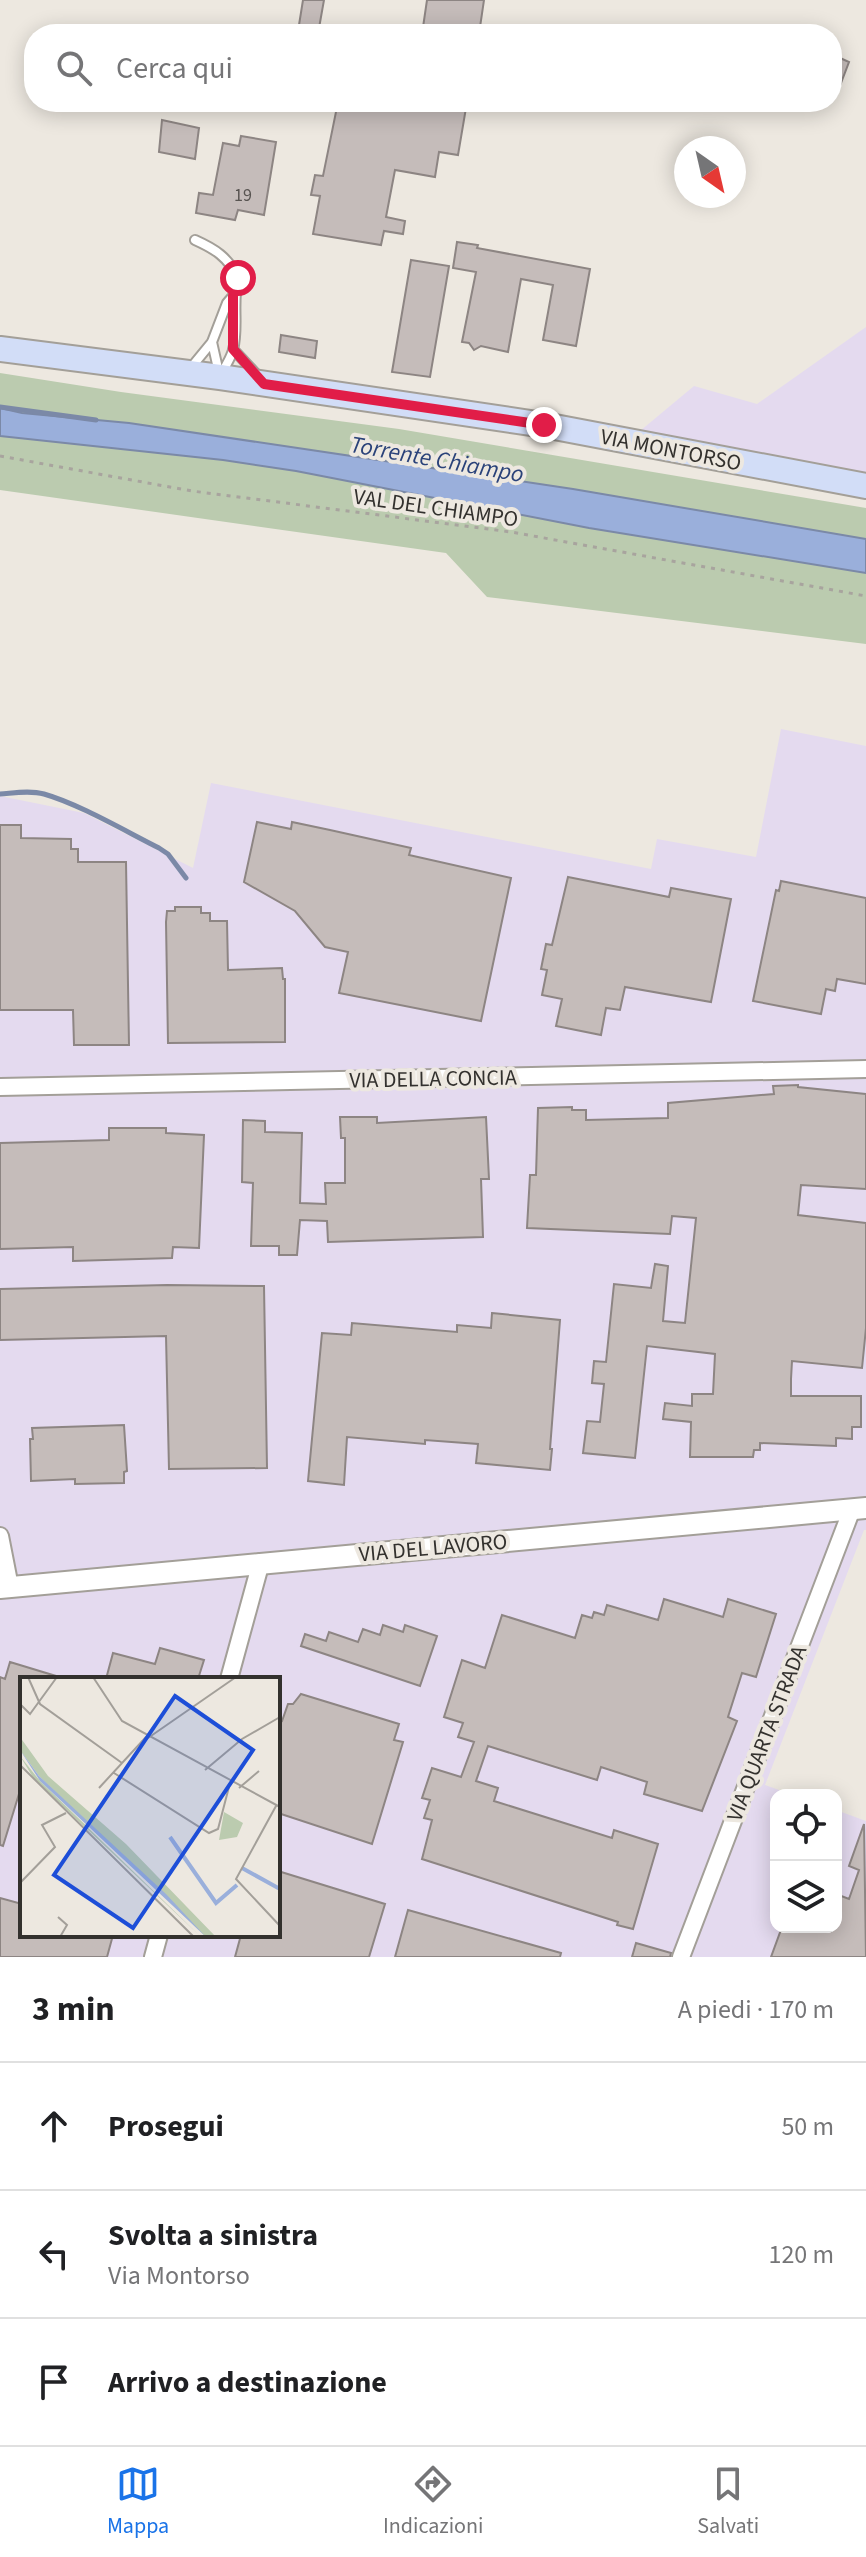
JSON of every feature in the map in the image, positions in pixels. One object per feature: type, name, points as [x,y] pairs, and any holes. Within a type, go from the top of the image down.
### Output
[{"type":"main road","name":"VIA MONTORSO","points":[[0,349],[220,377],[544,425],[866,486]]},
{"type":"street","name":"VIA DELLA CONCIA","points":[[0,1087],[866,1069]]},
{"type":"street","name":"VIA DEL LAVORO","points":[[5,1587],[859,1509]]},
{"type":"street","name":"VIA QUARTA STRADA","points":[[681,1957],[859,1509]]},
{"type":"street","points":[[0,1536],[5,1587]]},
{"type":"street","points":[[230,1677],[261,1562]]},
{"type":"street","points":[[153,1957],[158,1937]]},
{"type":"lane","points":[[195,240],[218,250],[231,263],[238,278],[233,296],[233,349],[220,377]]},
{"type":"lane","points":[[186,374],[212,342],[227,303],[233,296]]},
{"type":"lane","points":[[212,342],[220,377]]},
{"type":"lane","points":[[233,349],[264,384]]},
{"type":"path","name":"VAL DEL CHIAMPO","points":[[0,456],[192,491],[511,532],[866,596]]},
{"type":"shaded area","points":[[866,327],[866,479],[634,436],[694,386],[757,404]]},
{"type":"shaded area","points":[[781,729],[866,746],[866,1530],[765,1785],[776,1789],[770,1789],[770,1933],[842,1933],[842,1812],[866,1821],[866,1957],[0,1957],[0,796],[84,813],[193,868],[211,783],[651,869],[657,839],[756,857]]},
{"type":"green space","points":[[0,373],[399,429],[866,508],[866,539],[573,489],[129,423],[22,413],[0,408]]},
{"type":"green space","points":[[0,436],[296,471],[589,528],[866,573],[866,644],[487,597],[446,553],[0,490]]},
{"type":"water","points":[[0,408],[22,413],[129,423],[573,489],[866,539],[866,573],[589,528],[296,471],[0,436]]},
{"type":"building","points":[[303,0],[324,0],[320,24],[299,24]]},
{"type":"building","points":[[427,0],[484,0],[480,24],[423,24]]},
{"type":"building","points":[[842,59],[849,62],[842,80]]},
{"type":"building","points":[[336,112],[465,112],[458,155],[439,152],[435,177],[395,170],[386,217],[405,221],[403,234],[384,231],[381,245],[313,234],[320,196],[311,195],[315,175],[323,176]]},
{"type":"building","points":[[162,120],[199,128],[195,159],[159,152]]},
{"type":"building","points":[[241,136],[276,142],[264,215],[238,210],[235,220],[196,213],[199,193],[213,195],[223,143],[239,146]]},
{"type":"building","points":[[457,242],[590,269],[576,346],[543,340],[553,285],[521,279],[508,352],[481,346],[474,350],[469,343],[462,342],[476,272],[453,268]]},
{"type":"building","points":[[411,260],[449,266],[430,377],[392,372]]},
{"type":"building","points":[[281,335],[317,341],[315,358],[279,352]]},
{"type":"building","points":[[257,822],[291,829],[292,822],[330,830],[411,848],[409,855],[511,878],[481,1021],[339,993],[348,952],[325,947],[295,911],[244,882]]},
{"type":"building","points":[[0,825],[21,825],[21,838],[71,839],[71,849],[78,849],[78,862],[126,862],[129,1045],[74,1045],[73,1010],[0,1010]]},
{"type":"building","points":[[568,877],[669,897],[671,888],[731,899],[711,1002],[625,987],[620,1010],[606,1008],[601,1035],[556,1026],[562,999],[542,995],[547,970],[541,969],[546,944],[552,945]]},
{"type":"building","points":[[781,881],[866,898],[866,984],[837,979],[835,991],[826,989],[821,1014],[753,1001],[776,890],[779,891]]},
{"type":"building","points":[[175,907],[201,907],[201,913],[210,913],[210,921],[227,921],[228,970],[282,968],[285,979],[285,1042],[168,1043],[166,922],[167,911],[175,911]]},
{"type":"building","points":[[798,1085],[866,1094],[866,1189],[801,1185],[798,1215],[866,1223],[866,1328],[862,1368],[792,1361],[791,1379],[791,1396],[861,1396],[861,1427],[852,1427],[852,1439],[836,1438],[836,1446],[760,1443],[760,1450],[754,1450],[753,1457],[690,1457],[691,1422],[663,1419],[665,1403],[692,1406],[692,1394],[713,1394],[715,1354],[647,1346],[635,1458],[583,1453],[587,1421],[600,1422],[604,1384],[592,1383],[594,1361],[606,1362],[614,1284],[651,1288],[655,1264],[668,1266],[663,1321],[685,1323],[696,1218],[672,1216],[670,1234],[527,1228],[530,1175],[536,1175],[538,1108],[572,1107],[572,1110],[586,1110],[586,1120],[668,1118],[668,1103],[774,1094],[773,1086]]},
{"type":"building","points":[[340,1117],[377,1117],[377,1123],[486,1117],[489,1179],[481,1179],[483,1237],[328,1242],[327,1221],[300,1220],[297,1255],[279,1255],[279,1246],[251,1246],[253,1183],[242,1182],[243,1120],[265,1121],[265,1132],[302,1133],[300,1203],[326,1204],[325,1183],[345,1183],[345,1138],[341,1138]]},
{"type":"building","points":[[109,1128],[166,1128],[166,1133],[204,1135],[199,1248],[173,1247],[172,1258],[73,1261],[73,1247],[0,1249],[0,1143],[109,1140]]},
{"type":"building","points":[[264,1286],[267,1468],[169,1469],[166,1336],[0,1340],[0,1289]]},
{"type":"building","points":[[492,1313],[560,1320],[550,1470],[476,1463],[478,1444],[425,1440],[425,1444],[347,1437],[344,1485],[308,1481],[322,1333],[351,1335],[352,1323],[457,1332],[457,1325],[491,1328]]},
{"type":"building","points":[[124,1425],[127,1471],[124,1472],[124,1483],[75,1484],[75,1479],[31,1481],[32,1428]]},
{"type":"building","points":[[664,1599],[723,1617],[728,1599],[776,1614],[756,1677],[742,1673],[728,1717],[737,1721],[702,1811],[644,1794],[647,1782],[601,1767],[597,1780],[488,1746],[476,1781],[498,1788],[494,1801],[612,1838],[614,1830],[658,1844],[633,1929],[422,1859],[432,1820],[424,1818],[430,1800],[422,1798],[432,1768],[461,1777],[474,1742],[458,1737],[463,1723],[444,1717],[462,1660],[485,1668],[502,1615],[575,1638],[582,1615],[592,1618],[594,1612],[604,1615],[607,1605],[658,1620]]},
{"type":"building","points":[[383,1625],[403,1632],[405,1625],[437,1636],[420,1686],[301,1646],[305,1634],[326,1641],[329,1632],[358,1642],[363,1629],[380,1635]]},
{"type":"building","points":[[160,1648],[204,1660],[199,1677],[107,1677],[113,1653],[155,1664]]},
{"type":"building","points":[[10,1662],[56,1676],[20,1677],[20,1791],[3,1846],[0,1845],[0,1677],[5,1679]]},
{"type":"building","points":[[301,1694],[399,1724],[394,1740],[403,1742],[372,1844],[280,1814],[280,1720],[288,1704],[293,1704]]},
{"type":"building","points":[[864,1824],[866,1957],[771,1957],[780,1933],[842,1933],[842,1896],[849,1899],[859,1870],[849,1866]]},
{"type":"building","points":[[280,1872],[385,1904],[369,1957],[235,1957],[240,1937],[280,1937]]},
{"type":"building","points":[[0,1898],[20,1903],[20,1937],[112,1937],[107,1957],[0,1957]]},
{"type":"building","points":[[408,1910],[561,1953],[560,1957],[395,1957]]},
{"type":"building","points":[[636,1943],[671,1953],[670,1957],[632,1957]]},
{"type":"waterway","name":"Torrente Chiampo","points":[[0,407],[96,420]]},
{"type":"waterway","points":[[0,794],[39,793],[72,804],[159,848],[168,854],[186,878]]},
{"type":"route","points":[[238,278],[233,296],[233,349],[264,384],[544,425]]}]
